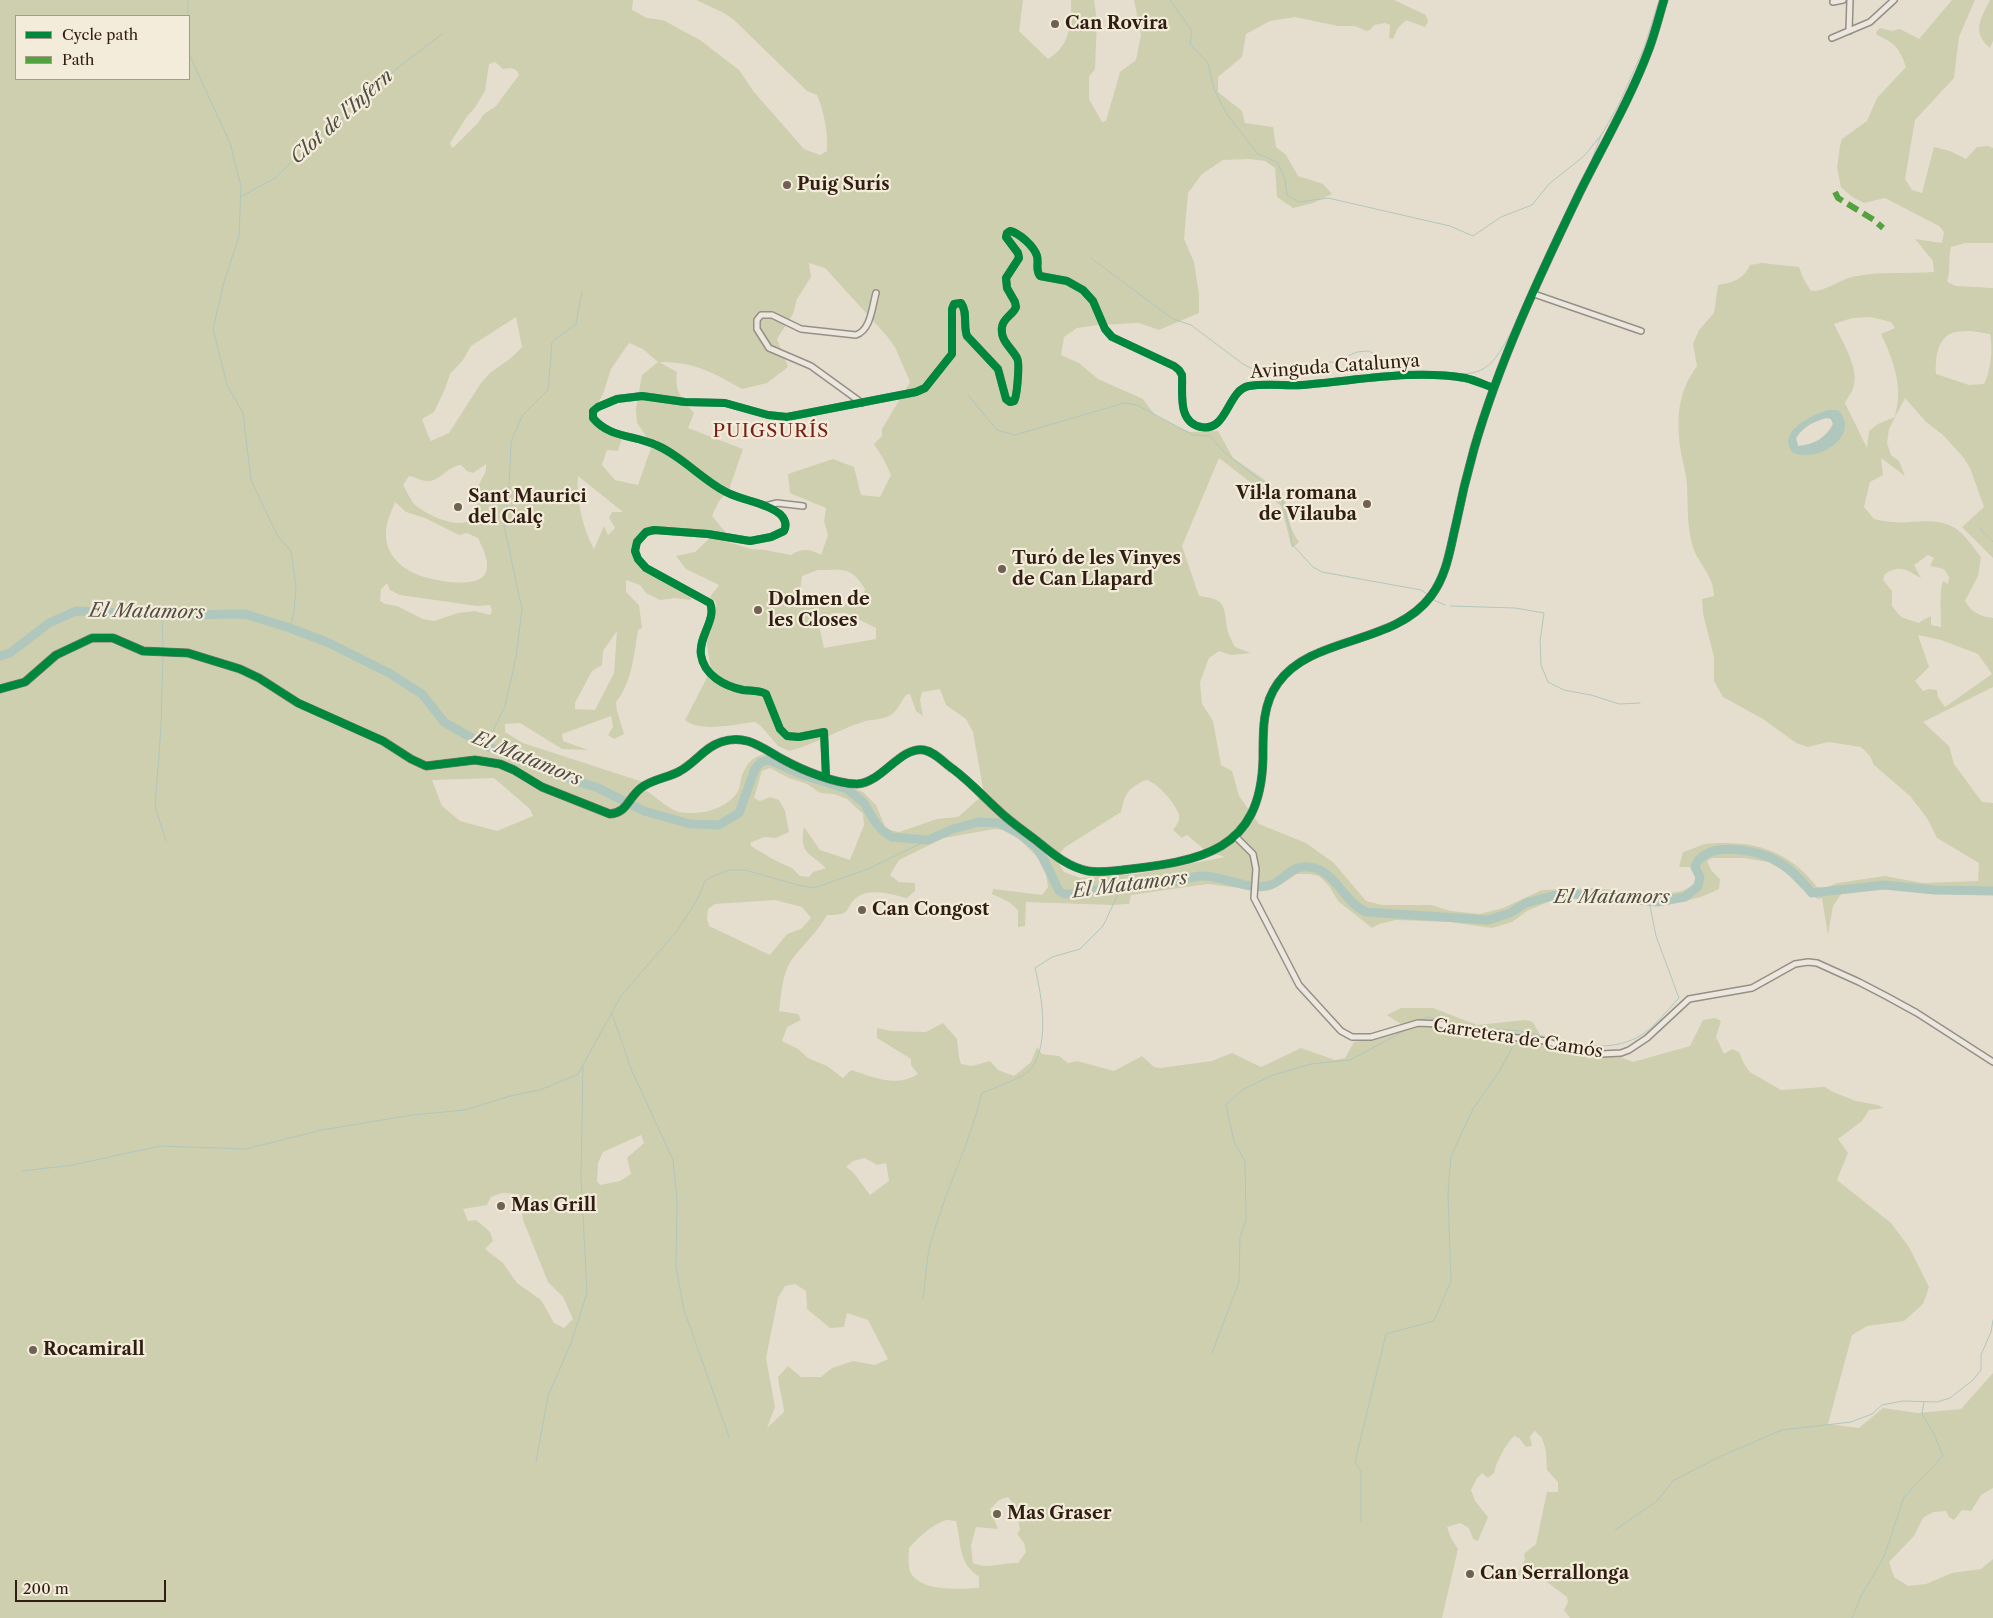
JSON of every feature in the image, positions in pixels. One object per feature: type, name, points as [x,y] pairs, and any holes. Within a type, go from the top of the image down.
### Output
[{"type":"street","points":[[0,689],[25,682],[56,655],[92,638],[114,638],[143,651],[188,653],[240,669],[259,678],[298,703],[382,741],[410,759],[426,766],[476,760],[500,764],[542,787],[610,814],[616,814],[623,810],[644,786],[676,773],[713,746],[732,739],[751,741],[786,762],[826,777],[854,783],[867,782],[907,754],[920,750],[927,751],[968,781],[1002,813],[1057,857],[1071,865],[1095,872],[1128,869],[1195,858],[1218,848],[1235,836],[1250,818],[1259,794],[1263,767],[1267,704],[1279,682],[1286,674],[1305,660],[1402,622],[1419,610],[1436,589],[1448,557],[1472,456],[1494,388],[1572,208],[1639,73],[1651,44],[1664,0]]},
{"type":"street","points":[[1833,2],[1843,0]]},
{"type":"street","points":[[1849,31],[1850,0]]},
{"type":"street","points":[[1832,38],[1873,20],[1894,0]]},
{"type":"street","name":"Avinguda Catalunya","points":[[862,403],[916,392],[929,384],[952,354],[952,309],[954,304],[958,302],[962,303],[964,307],[967,336],[998,369],[1006,399],[1010,402],[1016,399],[1019,363],[1004,341],[1002,328],[1004,322],[1016,308],[1006,282],[1007,276],[1019,258],[1018,253],[1006,237],[1006,233],[1010,231],[1019,236],[1034,251],[1037,256],[1037,270],[1040,276],[1067,281],[1090,297],[1109,335],[1180,370],[1182,375],[1184,414],[1187,420],[1197,426],[1214,426],[1227,411],[1237,392],[1248,386],[1302,385],[1416,375],[1468,379],[1494,388]]},
{"type":"street","points":[[862,403],[811,366],[769,348],[757,329],[757,320],[761,315],[768,314],[801,329],[856,335],[861,333],[866,326],[876,294]]},
{"type":"street","points":[[1534,294],[1641,330]]},
{"type":"street","points":[[826,777],[824,732],[795,738],[787,736],[780,729],[766,694],[737,688],[707,672],[702,660],[701,647],[702,639],[712,614],[710,603],[646,568],[638,559],[635,551],[635,545],[640,536],[649,531],[708,534],[750,541],[764,539],[781,533],[785,529],[784,518],[765,507],[720,489],[680,458],[655,444],[612,432],[594,420],[593,411],[617,399],[642,396],[685,402],[726,403],[782,417],[862,403]]},
{"type":"street","points":[[765,507],[777,503],[803,506]]},
{"type":"street","name":"Carretera de Camós","points":[[1235,836],[1253,854],[1256,869],[1254,890],[1258,907],[1299,985],[1341,1031],[1352,1037],[1371,1037],[1418,1023],[1440,1024],[1472,1033],[1546,1041],[1572,1050],[1601,1054],[1621,1053],[1647,1038],[1683,1002],[1689,999],[1752,988],[1795,964],[1808,962],[1817,963],[1886,996],[1917,1013],[1993,1062]]},
{"type":"green space","points":[[0,0],[633,0],[632,10],[647,18],[663,20],[700,40],[739,70],[754,92],[804,149],[820,155],[827,151],[827,137],[824,115],[817,95],[807,91],[734,20],[724,13],[696,0],[1023,0],[1019,31],[1048,59],[1061,48],[1065,41],[1070,25],[1071,0],[1094,0],[1097,21],[1095,69],[1089,77],[1089,99],[1102,122],[1106,121],[1120,72],[1136,60],[1141,35],[1134,0],[1394,0],[1426,15],[1428,22],[1425,27],[1406,20],[1398,28],[1393,39],[1389,38],[1390,25],[1385,23],[1374,25],[1370,30],[1366,31],[1355,26],[1338,26],[1295,17],[1270,21],[1246,34],[1242,57],[1218,77],[1218,92],[1242,111],[1245,123],[1273,127],[1276,147],[1286,155],[1298,176],[1323,184],[1332,194],[1313,203],[1293,208],[1277,197],[1275,168],[1265,161],[1249,159],[1223,160],[1202,174],[1188,193],[1184,239],[1194,262],[1199,294],[1199,313],[1159,330],[1139,323],[1077,328],[1064,337],[1061,355],[1079,363],[1098,379],[1143,399],[1155,415],[1179,427],[1190,432],[1218,431],[1233,458],[1262,478],[1285,499],[1289,521],[1299,542],[1292,548],[1281,506],[1219,458],[1182,546],[1199,596],[1214,599],[1222,604],[1230,637],[1235,647],[1251,653],[1231,655],[1219,651],[1209,658],[1200,682],[1202,704],[1213,721],[1221,765],[1232,771],[1239,796],[1259,824],[1306,843],[1334,863],[1366,901],[1382,905],[1431,905],[1451,911],[1480,914],[1503,908],[1542,890],[1593,888],[1659,895],[1682,891],[1695,885],[1698,878],[1693,867],[1679,867],[1683,852],[1712,843],[1752,845],[1776,853],[1798,867],[1817,887],[1825,888],[1837,883],[1885,876],[1922,883],[1978,881],[1979,863],[1937,838],[1927,818],[1910,796],[1874,765],[1870,756],[1861,747],[1828,742],[1808,747],[1796,743],[1763,719],[1723,697],[1714,681],[1714,657],[1703,614],[1702,599],[1714,596],[1713,589],[1708,575],[1694,551],[1690,537],[1687,483],[1681,453],[1679,429],[1680,407],[1685,386],[1697,366],[1693,344],[1699,330],[1714,313],[1718,285],[1737,280],[1750,265],[1762,263],[1799,267],[1811,291],[1821,290],[1851,277],[1861,275],[1934,272],[1933,261],[1915,239],[1942,243],[1944,232],[1939,226],[1885,198],[1864,203],[1852,197],[1841,187],[1837,168],[1840,146],[1842,139],[1867,121],[1877,98],[1906,67],[1896,47],[1877,35],[1876,32],[1880,28],[1892,31],[1900,29],[1919,39],[1952,0],[1975,0],[1959,37],[1954,78],[1915,120],[1905,179],[1912,190],[1922,193],[1934,147],[1950,151],[1966,159],[1977,147],[1988,146],[1993,148],[1993,243],[1965,243],[1951,247],[1947,282],[1956,286],[1993,288],[1993,558],[1962,527],[1984,507],[1970,468],[1963,457],[1943,435],[1926,422],[1905,398],[1889,429],[1887,443],[1891,455],[1899,461],[1905,476],[1881,458],[1883,475],[1870,482],[1864,507],[1874,519],[1888,522],[1922,521],[1944,523],[1964,535],[1981,557],[1978,576],[1965,601],[1977,613],[1993,618],[1993,687],[1923,722],[1949,746],[1954,764],[1982,802],[1993,803],[1993,894],[1868,888],[1842,893],[1833,906],[1828,935],[1822,898],[1818,899],[1801,888],[1786,872],[1768,862],[1744,858],[1712,858],[1707,861],[1711,870],[1720,879],[1719,889],[1701,897],[1663,906],[1602,903],[1569,897],[1550,901],[1527,911],[1512,922],[1492,928],[1450,922],[1396,920],[1379,924],[1372,928],[1338,901],[1329,886],[1319,876],[1309,874],[1297,874],[1278,886],[1262,891],[1208,884],[1131,895],[1129,904],[1026,902],[1025,926],[1018,927],[1018,910],[1009,902],[992,894],[993,889],[1042,895],[1048,887],[1046,874],[1037,857],[1021,841],[1005,830],[994,829],[944,838],[899,860],[890,875],[899,882],[915,883],[915,891],[907,898],[883,893],[865,894],[854,899],[848,909],[842,914],[827,915],[819,928],[795,955],[786,972],[782,985],[779,1011],[798,1014],[801,1020],[787,1027],[782,1041],[798,1049],[808,1058],[827,1066],[843,1078],[851,1070],[893,1081],[910,1078],[918,1074],[911,1065],[911,1059],[877,1038],[877,1028],[892,1031],[926,1032],[943,1023],[957,1039],[961,1064],[972,1066],[990,1061],[998,1070],[1014,1076],[1031,1062],[1037,1047],[1042,1054],[1059,1056],[1068,1063],[1077,1061],[1114,1071],[1142,1056],[1154,1067],[1160,1068],[1212,1061],[1232,1053],[1261,1067],[1301,1048],[1335,1060],[1345,1058],[1354,1042],[1381,1038],[1404,1026],[1387,1015],[1401,1008],[1433,1008],[1477,1025],[1525,1020],[1533,1022],[1545,1044],[1583,1055],[1618,1056],[1633,1062],[1690,1046],[1703,1020],[1715,1018],[1721,1021],[1716,1037],[1724,1054],[1732,1049],[1739,1052],[1750,1072],[1781,1090],[1825,1087],[1856,1101],[1884,1108],[1869,1110],[1862,1121],[1838,1139],[1848,1153],[1837,1180],[1891,1223],[1909,1247],[1929,1287],[1923,1304],[1904,1321],[1867,1326],[1852,1335],[1828,1424],[1859,1428],[1883,1408],[1918,1413],[1961,1409],[1993,1373],[1993,1488],[1981,1495],[1971,1511],[1962,1510],[1954,1520],[1949,1517],[1946,1511],[1933,1512],[1923,1518],[1914,1536],[1889,1562],[1894,1577],[1908,1586],[1926,1584],[1952,1573],[1981,1569],[1993,1559],[1993,1618],[1570,1618],[1564,1610],[1568,1602],[1567,1597],[1547,1582],[1540,1574],[1528,1578],[1517,1574],[1525,1560],[1524,1554],[1536,1544],[1547,1492],[1558,1492],[1558,1482],[1547,1470],[1546,1451],[1542,1438],[1535,1431],[1530,1436],[1532,1446],[1526,1447],[1519,1438],[1514,1436],[1502,1453],[1494,1473],[1488,1478],[1482,1473],[1477,1478],[1471,1490],[1475,1501],[1488,1517],[1478,1541],[1473,1539],[1469,1528],[1460,1523],[1447,1527],[1458,1549],[1442,1618],[0,1618]],"holes":[[[495,62],[503,69],[510,68],[516,71],[519,75],[496,106],[484,114],[478,123],[452,148],[450,143],[485,91],[489,64]],[[809,263],[825,268],[895,347],[910,382],[882,429],[882,436],[874,444],[891,475],[880,497],[861,495],[854,467],[833,459],[788,474],[790,493],[826,508],[824,521],[828,535],[821,555],[806,550],[791,555],[751,549],[711,537],[695,552],[676,556],[686,569],[719,585],[710,597],[716,602],[716,613],[708,630],[707,645],[711,670],[685,720],[691,724],[708,727],[755,722],[761,726],[778,746],[789,751],[856,724],[889,716],[896,710],[906,695],[910,694],[916,711],[923,716],[920,700],[922,692],[940,689],[946,705],[966,719],[973,732],[984,794],[958,817],[937,819],[899,832],[886,829],[876,805],[863,792],[770,754],[764,754],[751,761],[743,774],[738,791],[726,803],[702,812],[684,813],[672,809],[647,791],[636,794],[643,782],[523,743],[505,732],[505,724],[520,723],[562,749],[588,750],[563,741],[562,734],[611,716],[613,727],[608,735],[614,739],[624,734],[616,702],[626,686],[634,658],[638,630],[642,628],[639,605],[626,592],[626,580],[640,585],[646,593],[660,600],[675,598],[690,600],[693,597],[639,563],[634,552],[634,545],[643,529],[655,527],[726,533],[712,516],[719,501],[729,490],[743,449],[688,428],[694,413],[678,390],[677,372],[659,362],[672,362],[703,369],[742,389],[767,383],[788,367],[777,339],[793,314],[797,299],[811,277]],[[516,317],[522,347],[511,358],[490,373],[481,383],[449,433],[431,441],[422,419],[434,412],[450,374],[463,360],[471,346]],[[1871,317],[1891,322],[1895,328],[1881,334],[1891,356],[1897,380],[1898,399],[1895,417],[1878,424],[1869,431],[1867,448],[1845,403],[1853,390],[1854,370],[1849,354],[1834,324],[1852,318]],[[1971,331],[1990,334],[1991,359],[1984,384],[1969,385],[1936,374],[1937,357],[1942,341],[1955,332]],[[629,343],[643,349],[658,362],[642,375],[636,409],[637,423],[652,445],[638,485],[615,480],[602,465],[607,450],[618,451],[622,438],[603,430],[590,418],[603,394],[611,369]],[[1826,418],[1831,419],[1833,424],[1818,440],[1798,446],[1796,438],[1809,425]],[[486,464],[485,473],[478,489],[476,512],[469,521],[454,523],[428,513],[413,503],[403,485],[409,476],[430,481],[461,465],[467,471],[473,473]],[[578,476],[623,512],[612,512],[609,518],[615,528],[608,535],[604,526],[594,549],[581,514]],[[395,502],[406,512],[425,518],[459,535],[467,533],[478,538],[487,561],[485,574],[471,582],[448,582],[424,577],[400,564],[390,551],[386,541],[387,523]],[[1928,555],[1934,558],[1930,566],[1944,569],[1949,577],[1948,584],[1943,581],[1942,586],[1941,627],[1931,625],[1931,616],[1919,623],[1901,617],[1892,606],[1892,591],[1883,580],[1885,574],[1895,569],[1903,569],[1921,578],[1914,565]],[[818,570],[840,570],[851,573],[865,589],[861,602],[836,606],[820,605],[816,595],[800,593],[802,576]],[[387,583],[390,590],[400,595],[477,606],[490,605],[492,611],[490,615],[475,611],[458,613],[434,621],[423,619],[397,606],[380,601],[381,589]],[[833,613],[846,613],[876,628],[876,639],[824,648],[818,620]],[[617,631],[614,673],[595,710],[575,709],[575,703],[592,671],[602,665],[603,651]],[[1918,635],[1941,640],[1978,654],[1992,674],[1945,707],[1938,697],[1937,690],[1929,689],[1923,691],[1915,681],[1929,667]],[[770,768],[789,778],[807,784],[820,793],[834,794],[847,799],[863,814],[864,825],[850,860],[820,850],[804,827],[804,848],[826,868],[813,872],[809,877],[800,876],[792,868],[751,846],[750,843],[764,837],[776,838],[789,832],[785,811],[779,800],[770,797],[760,801],[754,798],[762,771]],[[494,778],[530,809],[533,816],[497,831],[460,821],[442,806],[432,780]],[[1146,780],[1155,785],[1177,810],[1179,817],[1173,830],[1182,838],[1187,835],[1206,851],[1225,857],[1137,874],[1080,878],[1064,872],[1056,859],[1064,848],[1121,812],[1124,800],[1131,789]],[[775,900],[802,907],[811,918],[801,929],[787,934],[770,955],[709,926],[707,918],[708,909],[715,904]],[[641,1135],[644,1143],[627,1158],[631,1174],[620,1181],[600,1185],[597,1181],[598,1163],[603,1152]],[[865,1158],[877,1165],[886,1163],[889,1181],[870,1195],[853,1172],[846,1167],[853,1161]],[[502,1193],[519,1194],[523,1220],[548,1282],[563,1297],[573,1319],[564,1328],[554,1323],[541,1300],[517,1283],[503,1263],[485,1249],[493,1241],[490,1232],[476,1220],[468,1221],[463,1209],[487,1205],[491,1197]],[[795,1284],[806,1291],[807,1309],[830,1328],[844,1327],[847,1313],[868,1320],[888,1359],[875,1365],[853,1361],[832,1368],[821,1377],[801,1377],[788,1366],[778,1377],[784,1412],[767,1428],[775,1407],[766,1358],[778,1298],[785,1286]],[[1008,1497],[1013,1504],[1017,1517],[1020,1530],[1017,1534],[1024,1543],[1026,1552],[1018,1563],[989,1566],[973,1563],[971,1545],[976,1527],[998,1529],[990,1509],[999,1500]],[[946,1520],[956,1521],[964,1559],[967,1565],[979,1577],[979,1588],[953,1589],[934,1587],[925,1584],[912,1575],[909,1565],[909,1548],[935,1525]]]},
{"type":"green space","points":[[1990,0],[1993,0],[1993,41],[1990,48],[1984,42],[1979,31],[1981,19]]},
{"type":"shaded area","points":[[1827,410],[1838,410],[1844,420],[1845,429],[1840,438],[1833,446],[1812,455],[1792,452],[1789,437],[1792,431],[1805,420]],"holes":[[[1826,418],[1831,419],[1833,424],[1823,437],[1809,444],[1798,446],[1796,438],[1805,427]]]},
{"type":"waterway","points":[[188,0],[188,15]]},
{"type":"waterway","points":[[1170,0],[1192,31],[1190,44],[1208,63],[1214,89],[1226,113],[1258,154],[1277,162],[1285,179],[1287,195],[1299,202],[1328,198],[1450,226],[1473,236],[1501,217],[1532,205],[1549,184],[1584,156],[1602,134],[1619,104],[1644,48],[1659,0]]},
{"type":"waterway","name":"Clot de l'Infern","points":[[242,196],[275,178],[325,130],[357,109],[396,69],[442,34]]},
{"type":"waterway","points":[[190,56],[230,143],[241,186],[239,236],[224,282],[213,329],[227,385],[243,413],[251,480],[277,535],[291,551],[296,587],[290,628]]},
{"type":"waterway","points":[[1591,162],[1601,135]]},
{"type":"waterway","points":[[1091,258],[1173,319],[1191,325],[1243,364],[1264,375],[1285,376],[1313,363],[1334,362],[1357,352],[1369,351],[1404,371],[1432,373]]},
{"type":"waterway","points":[[486,746],[505,706],[516,657],[522,609],[504,525],[509,489],[511,442],[522,416],[548,390],[552,342],[576,324],[582,292]]},
{"type":"waterway","points":[[1446,373],[1473,373],[1488,365],[1503,347],[1528,294]]},
{"type":"waterway","points":[[968,395],[997,430],[1015,435],[1124,403],[1137,405],[1193,435],[1210,436],[1224,452],[1264,483],[1282,500],[1291,534],[1291,543],[1313,567],[1322,572],[1421,590],[1427,594]]},
{"type":"waterway","points":[[1980,528],[1993,542]]},
{"type":"waterway","points":[[1434,600],[1445,605]]},
{"type":"waterway","points":[[1450,606],[1515,608],[1544,613],[1540,641],[1541,665],[1548,682],[1564,690],[1591,695],[1619,704],[1640,703]]},
{"type":"waterway","name":"El Matamors","points":[[0,656],[10,653],[49,623],[76,611],[167,615],[245,614],[329,643],[389,673],[422,694],[444,722],[486,746],[598,788],[644,811],[690,824],[719,825],[739,813],[755,769],[761,762],[769,760],[803,775],[847,789],[864,803],[875,822],[892,837],[928,840],[953,829],[979,822],[999,823],[1020,834],[1037,848],[1059,891],[1064,894],[1120,886],[1170,883],[1200,876],[1209,876],[1259,887],[1273,884],[1299,867],[1306,867],[1315,868],[1323,872],[1352,902],[1366,912],[1488,920],[1510,913],[1526,903],[1556,895],[1573,894],[1657,902],[1685,897],[1698,886],[1700,877],[1695,867],[1700,858],[1708,853],[1731,849],[1743,850],[1775,860],[1795,875],[1812,893],[1884,885],[1935,890],[1993,891]]},
{"type":"waterway","points":[[162,614],[163,650]]},
{"type":"waterway","points":[[163,654],[161,727],[155,807],[166,841]]},
{"type":"waterway","points":[[22,1171],[73,1165],[160,1146],[246,1149],[322,1130],[412,1115],[465,1110],[510,1096],[540,1090],[578,1074],[621,996],[676,932],[697,900],[705,881],[711,877],[729,870],[745,870],[814,888],[870,868],[928,840]]},
{"type":"waterway","points":[[923,1299],[927,1260],[932,1238],[971,1130],[982,1093],[1028,1072],[1040,1050],[1043,1022],[1035,968],[1052,957],[1080,949],[1103,926],[1122,886]]},
{"type":"waterway","points":[[1518,1037],[1522,1031],[1583,1045],[1614,1045],[1629,1041],[1643,1034],[1657,1022],[1679,998],[1656,936],[1649,901]]},
{"type":"waterway","points":[[612,1014],[632,1071],[673,1160],[677,1200],[676,1267],[684,1310],[729,1437]]},
{"type":"waterway","points":[[1422,1020],[1428,1017],[1459,1026],[1521,1031]]},
{"type":"waterway","points":[[1212,1353],[1239,1282],[1240,1237],[1246,1221],[1245,1161],[1234,1142],[1226,1105],[1242,1090],[1273,1075],[1311,1064],[1350,1060],[1410,1028]]},
{"type":"waterway","points":[[1361,1522],[1361,1471],[1355,1462],[1386,1334],[1434,1321],[1451,1281],[1448,1194],[1451,1156],[1473,1109],[1500,1070],[1516,1041]]},
{"type":"waterway","points":[[536,1462],[548,1396],[571,1343],[587,1293],[581,1176],[583,1066]]},
{"type":"waterway","points":[[1615,1530],[1657,1501],[1674,1480],[1721,1456],[1782,1430],[1851,1422],[1872,1414],[1882,1405],[1903,1401],[1937,1402],[1950,1398],[1973,1380],[1981,1370],[1981,1355],[1991,1332],[1993,1320]]},
{"type":"waterway","points":[[1852,1618],[1861,1596],[1884,1557],[1904,1497],[1943,1456],[1934,1434],[1922,1414],[1924,1402]]},
{"type":"marked path","points":[[1835,192],[1838,198],[1874,220],[1883,228]]},
{"type":"cycle path","points":[[0,689],[25,682],[56,655],[92,638],[113,638],[143,651],[188,653],[240,669],[259,678],[298,703],[383,741],[426,766],[475,760],[500,764],[542,787],[610,814],[624,808],[636,792],[645,785],[680,771],[715,744],[730,740],[739,739],[762,747],[791,764],[819,776],[839,782],[857,784],[875,778],[907,753],[915,750],[924,750],[936,755],[970,783],[1006,818],[1049,851],[1067,863],[1081,869],[1105,872],[1177,862],[1201,855],[1221,846],[1238,832],[1251,814],[1260,789],[1264,719],[1269,700],[1278,683],[1293,668],[1311,656],[1375,633],[1396,624],[1415,612],[1431,596],[1441,579],[1474,449],[1495,384],[1563,227],[1633,87],[1651,43],[1664,0]]},
{"type":"cycle path","points":[[826,777],[824,732],[799,737],[787,736],[780,729],[766,694],[729,686],[711,674],[706,668],[701,655],[702,642],[711,615],[710,603],[646,568],[638,559],[635,551],[637,542],[646,532],[654,530],[708,534],[750,541],[771,537],[784,531],[785,524],[783,518],[768,507],[739,498],[717,487],[665,450],[648,442],[614,433],[607,429],[593,418],[593,411],[598,407],[617,399],[642,396],[685,402],[725,403],[768,415],[787,417],[916,392],[925,388],[952,354],[952,309],[954,304],[961,303],[964,311],[967,336],[998,369],[1006,399],[1010,402],[1014,401],[1018,380],[1018,361],[1004,340],[1002,332],[1004,321],[1016,307],[1007,288],[1006,278],[1019,258],[1018,253],[1006,237],[1010,231],[1022,237],[1033,248],[1037,256],[1040,276],[1067,281],[1083,290],[1093,301],[1105,329],[1112,337],[1179,370],[1182,375],[1182,398],[1185,413],[1193,424],[1201,427],[1210,427],[1217,423],[1236,395],[1242,389],[1255,385],[1302,385],[1404,375],[1425,375],[1465,378],[1494,388]]},
{"type":"place","name":"Can Rovira","points":[[1055,24]]},
{"type":"place","name":"Puig Surís","points":[[787,185]]},
{"type":"place","name":"Vil·la romana de Vilauba","points":[[1367,504]]},
{"type":"place","name":"Sant Maurici del Calç","points":[[458,507]]},
{"type":"place","name":"Turó de les Vinyes de Can Llapard","points":[[1002,569]]},
{"type":"place","name":"Dolmen de les Closes","points":[[758,610]]},
{"type":"place","name":"Can Congost","points":[[862,910]]},
{"type":"place","name":"Mas Grill","points":[[501,1206]]},
{"type":"place","name":"Rocamirall","points":[[33,1350]]},
{"type":"place","name":"Mas Graser","points":[[997,1514]]},
{"type":"place","name":"Can Serrallonga","points":[[1470,1574]]},
{"type":"district","name":"PUIGSURÍS","points":[[771,432]]}]
